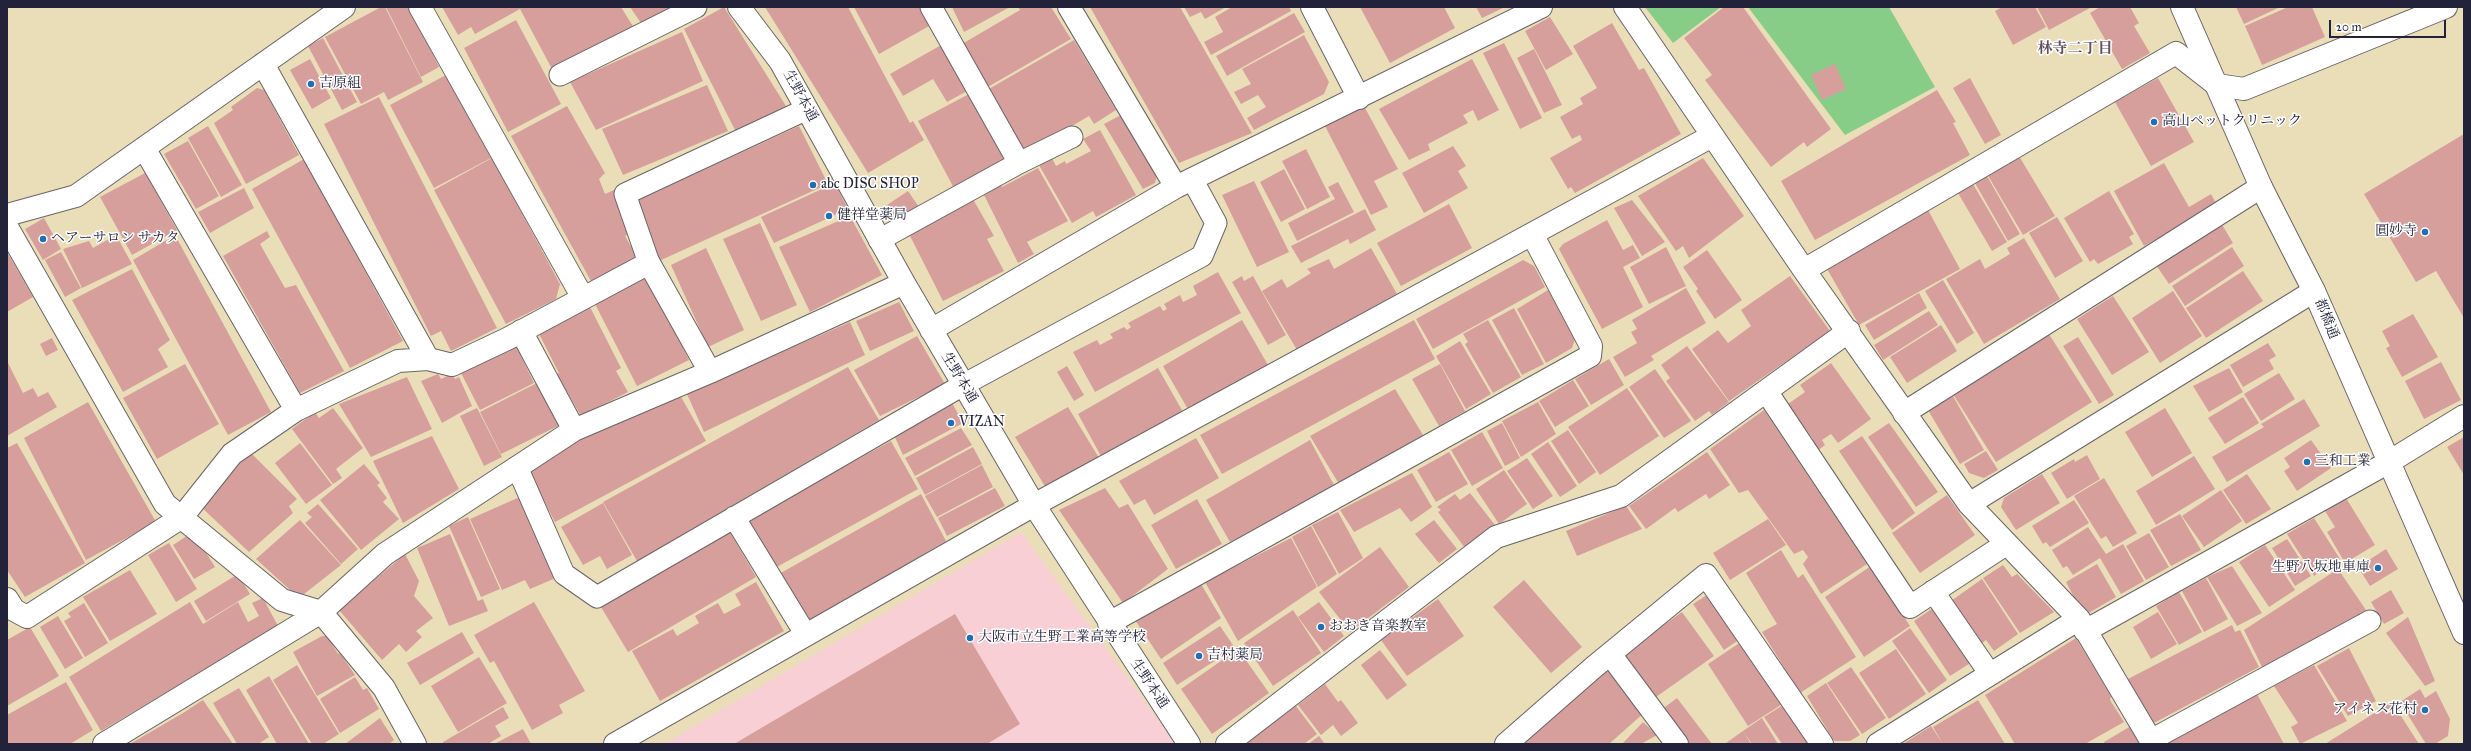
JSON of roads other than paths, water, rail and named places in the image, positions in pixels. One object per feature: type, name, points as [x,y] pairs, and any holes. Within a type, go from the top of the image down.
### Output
[{"type":"street","points":[[7,215],[76,196],[344,7]]},
{"type":"street","points":[[420,7],[583,298]]},
{"type":"street","name":"生野本通","points":[[739,7],[780,61],[904,283],[1034,505],[1109,623],[1189,744]]},
{"type":"street","points":[[1069,7],[1184,183]]},
{"type":"street","points":[[1312,7],[1359,98]]},
{"type":"street","points":[[931,330],[1184,183],[1282,133],[1359,98],[1541,7]]},
{"type":"street","points":[[1625,7],[1804,270],[1849,331],[1904,413],[1969,504],[2082,625],[2152,742]]},
{"type":"street","name":"都橋通","points":[[2182,7],[2261,187],[2314,291],[2464,633]]},
{"type":"street","points":[[1804,270],[2176,53],[2217,85],[2244,89],[2446,7]]},
{"type":"street","points":[[264,64],[428,359]]},
{"type":"street","points":[[615,744],[1034,505],[1712,136]]},
{"type":"street","points":[[144,148],[296,410]]},
{"type":"street","points":[[1904,413],[2261,187]]},
{"type":"street","points":[[7,227],[165,504],[282,600],[321,612],[384,688],[415,744]]},
{"type":"street","points":[[1109,623],[1590,356],[1591,346],[1532,234]]},
{"type":"street","points":[[9,608],[27,617],[182,517],[232,454],[296,410],[398,361],[428,359],[452,365],[521,331],[648,263],[710,372]]},
{"type":"street","points":[[104,744],[321,612],[385,554],[574,430],[710,372],[904,283]]},
{"type":"street","points":[[1969,504],[2314,291]]},
{"type":"street","points":[[521,331],[574,430]]},
{"type":"street","points":[[1227,744],[1496,537],[1621,496],[1849,331]]},
{"type":"street","points":[[1766,391],[1910,607],[2006,544]]},
{"type":"street","points":[[1878,744],[1990,674],[2388,462],[2464,416]]},
{"type":"street","points":[[1506,744],[1610,654],[1706,574],[1822,744]]},
{"type":"street","points":[[1610,654],[1677,744]]},
{"type":"lane","points":[[560,75],[696,7]]},
{"type":"lane","points":[[930,7],[1019,163]]},
{"type":"lane","points":[[648,263],[625,194],[807,109]]},
{"type":"lane","points":[[880,240],[1019,163],[1072,137]]},
{"type":"lane","points":[[517,467],[564,574],[597,597],[963,385],[1202,256],[1216,223],[1184,183]]},
{"type":"lane","points":[[734,517],[806,635]]},
{"type":"lane","points":[[1933,591],[1990,674]]},
{"type":"lane","points":[[2152,742],[2370,621]]},
{"type":"place","name":"吉原組","points":[[311,84]]},
{"type":"place","name":"高山ペットクリニック","points":[[2154,122]]},
{"type":"place","name":"abc DISC SHOP","points":[[813,185]]},
{"type":"place","name":"健祥堂薬局","points":[[829,216]]},
{"type":"place","name":"圓妙寺","points":[[2425,232]]},
{"type":"place","name":"ヘアーサロン サカタ","points":[[43,239]]},
{"type":"place","name":"VIZAN","points":[[951,423]]},
{"type":"place","name":"三和工業","points":[[2307,462]]},
{"type":"place","name":"生野八坂地車庫","points":[[2378,568]]},
{"type":"place","name":"おおき音楽教室","points":[[1321,627]]},
{"type":"place","name":"大阪市立生野工業高等学校","points":[[970,638]]},
{"type":"place","name":"吉村薬局","points":[[1199,656]]},
{"type":"place","name":"アイネス花村","points":[[2425,710]]},
{"type":"district","name":"林寺二丁目","points":[[2075,49]]}]
